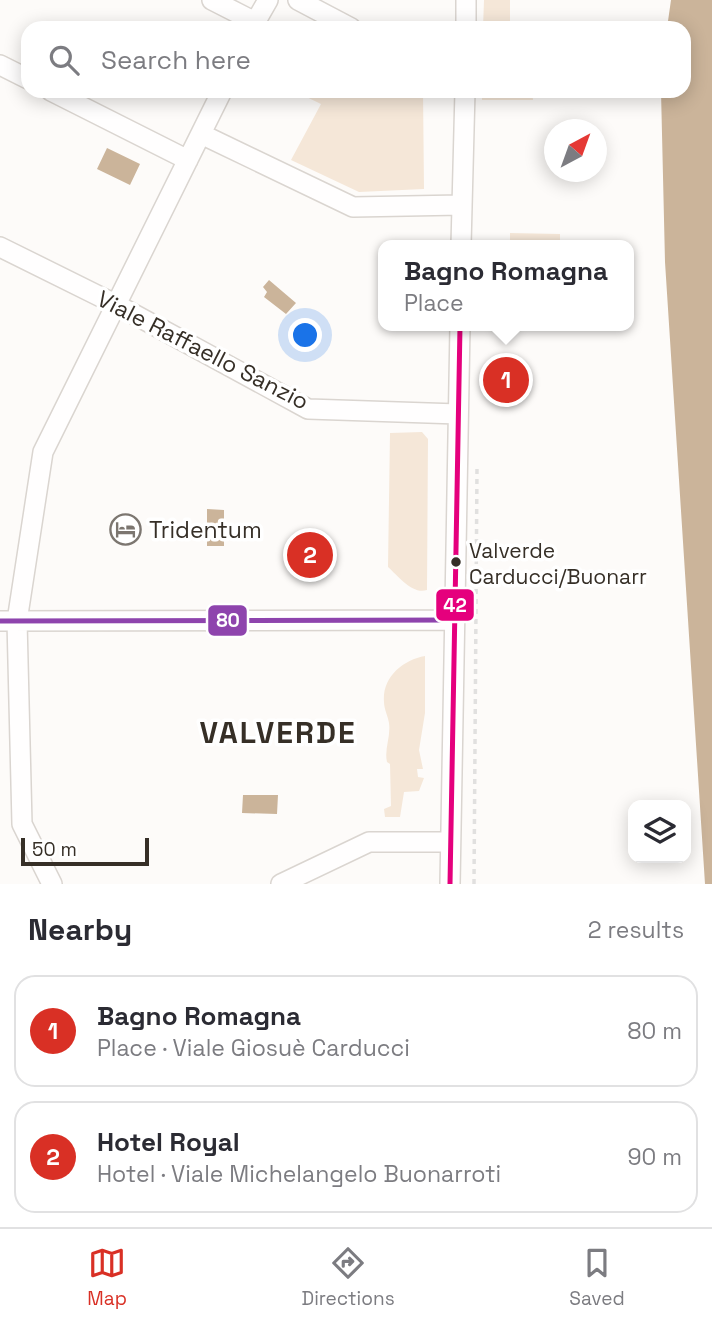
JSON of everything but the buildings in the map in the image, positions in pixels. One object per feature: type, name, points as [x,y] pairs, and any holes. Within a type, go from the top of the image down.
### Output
[{"type":"street","points":[[212,0],[247,21]]},
{"type":"street","points":[[254,0],[254,21]]},
{"type":"street","points":[[256,21],[268,0]]},
{"type":"street","points":[[298,0],[338,21]]},
{"type":"street","points":[[466,0],[466,21]]},
{"type":"street","points":[[0,65],[21,76]]},
{"type":"street","points":[[65,98],[188,160]]},
{"type":"street","points":[[52,884],[22,824],[9,621],[43,453],[219,98]]},
{"type":"street","points":[[461,240],[465,98]]},
{"type":"street","points":[[201,134],[353,207],[461,205]]},
{"type":"street","name":"Viale Raffaello Sanzio","points":[[0,247],[117,305],[308,409],[458,414]]},
{"type":"street","points":[[450,884],[460,331]]},
{"type":"street","points":[[9,621],[455,620]]},
{"type":"street","points":[[281,884],[369,842],[449,842]]},
{"type":"path","points":[[474,884],[477,467]]},
{"type":"shaded area","points":[[484,0],[510,0],[510,21],[483,21]]},
{"type":"shaded area","points":[[671,0],[712,0],[712,884],[705,884],[665,262],[661,98],[691,98],[691,21],[668,21]]},
{"type":"shaded area","points":[[309,98],[423,98],[424,189],[359,192],[291,160],[321,104]]},
{"type":"shaded area","points":[[533,98],[533,100],[482,100]]},
{"type":"shaded area","points":[[107,148],[140,164],[130,185],[97,169]]},
{"type":"shaded area","points":[[510,233],[560,234],[560,240],[510,240]]},
{"type":"shaded area","points":[[269,280],[296,303],[286,314],[264,297],[267,292],[263,287]]},
{"type":"shaded area","points":[[422,432],[428,439],[427,590],[422,591],[406,584],[388,567],[390,433]]},
{"type":"shaded area","points":[[207,509],[224,510],[224,546],[207,546]]},
{"type":"shaded area","points":[[425,656],[425,713],[419,750],[423,769],[417,769],[418,777],[424,778],[419,791],[404,792],[400,817],[385,817],[384,809],[391,806],[390,764],[386,757],[389,728],[384,693],[396,671],[409,661]]},
{"type":"shaded area","points":[[243,795],[278,795],[277,814],[242,813]]},
{"type":"transit line","name":"42","points":[[450,884],[460,331]]},
{"type":"transit line","name":"80","points":[[0,621],[455,620]]},
{"type":"place","name":"Bagno Romagna","points":[[506,380]]},
{"type":"place","name":"Tridentum","points":[[126,530]]},
{"type":"place","name":"Hotel Royal","points":[[310,555]]},
{"type":"place","name":"Valverde Carducci/Buonarr","points":[[456,562]]},
{"type":"district","name":"VALVERDE","points":[[278,732]]}]
